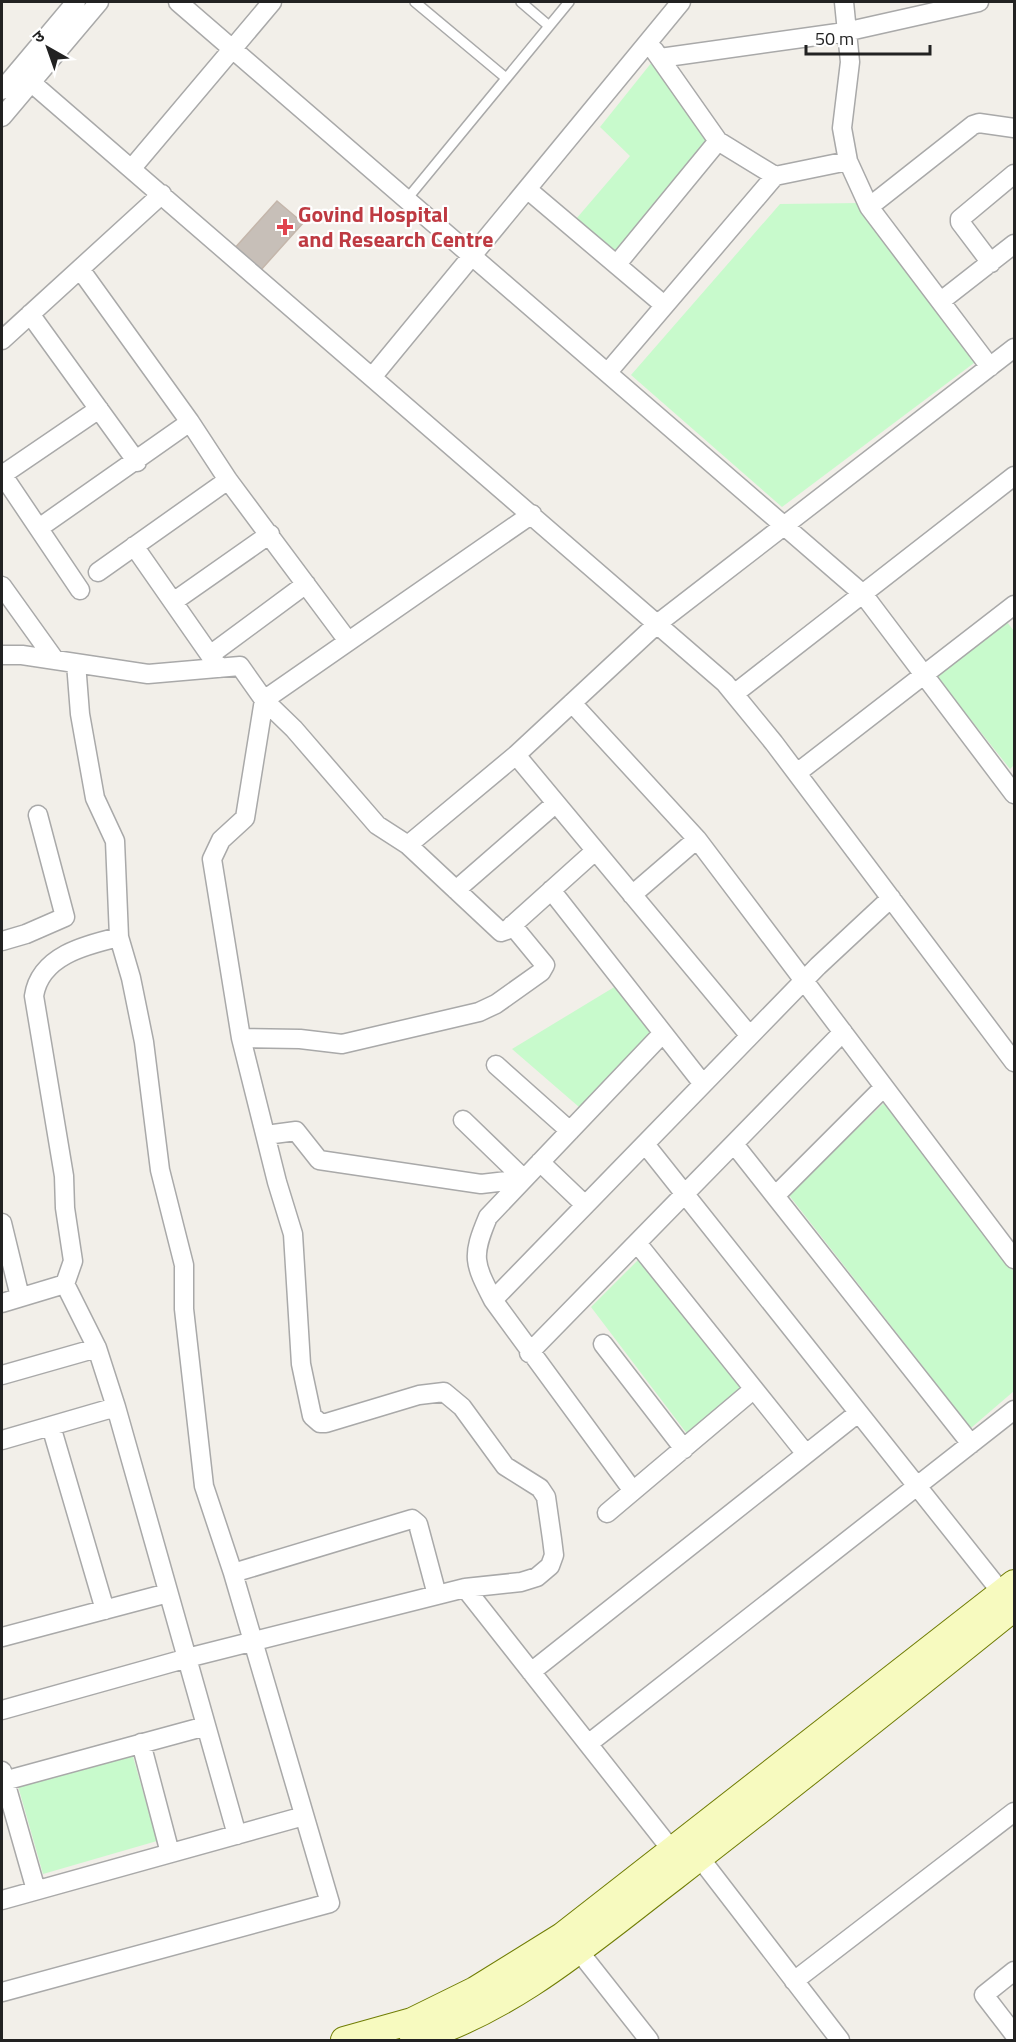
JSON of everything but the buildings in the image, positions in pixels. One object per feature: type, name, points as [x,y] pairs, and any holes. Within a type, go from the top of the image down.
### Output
[{"type":"street","points":[[25,76],[76,2]]},
{"type":"street","points":[[2,117],[7,89],[25,76],[99,2]]},
{"type":"street","points":[[178,2],[863,594],[1012,785]]},
{"type":"street","points":[[132,168],[272,2]]},
{"type":"street","points":[[373,376],[681,2]]},
{"type":"street","points":[[844,2],[845,32],[850,62],[842,128],[848,161],[869,207],[990,367]]},
{"type":"street","points":[[660,58],[845,32],[979,2]]},
{"type":"street","points":[[648,42],[718,141],[775,176]]},
{"type":"street","points":[[25,76],[373,376],[734,694],[797,773],[1014,1062]]},
{"type":"street","points":[[869,207],[973,125],[979,123],[1014,128]]},
{"type":"street","points":[[617,264],[718,141]]},
{"type":"street","points":[[608,372],[775,176],[848,161]]},
{"type":"street","points":[[991,263],[960,219],[1014,174]]},
{"type":"street","points":[[527,189],[664,305]]},
{"type":"street","points":[[2,340],[162,194]]},
{"type":"street","points":[[941,301],[1014,244]]},
{"type":"street","points":[[80,269],[190,422],[228,480],[348,641]]},
{"type":"street","points":[[30,314],[137,462]]},
{"type":"street","points":[[408,845],[516,756],[657,624],[1014,348]]},
{"type":"street","points":[[80,590],[2,474],[99,409]]},
{"type":"street","points":[[39,528],[137,462],[190,422]]},
{"type":"street","points":[[734,694],[1014,476]]},
{"type":"street","points":[[98,572],[228,480]]},
{"type":"street","points":[[2,1710],[187,1659],[465,1588],[521,1582],[537,1577],[550,1566],[554,1555],[546,1497],[540,1488],[505,1466],[462,1407],[444,1392],[419,1395],[326,1423],[320,1423],[312,1416],[301,1364],[293,1234],[240,1038],[212,859],[221,840],[245,818],[264,700],[531,514]]},
{"type":"street","points":[[173,602],[270,534]]},
{"type":"street","points":[[134,546],[214,662]]},
{"type":"street","points":[[214,662],[306,584]]},
{"type":"street","points":[[2,586],[55,660]]},
{"type":"street","points":[[797,773],[1013,609]]},
{"type":"street","points":[[2,655],[55,660],[148,674],[214,662],[240,666],[264,700],[294,729],[377,825],[408,845],[501,932],[512,926],[595,851]]},
{"type":"street","points":[[2,1992],[330,1903],[233,1573],[204,1486],[184,1309],[184,1265],[160,1170],[144,1042],[131,978],[119,937],[115,841],[95,798],[80,714],[76,663]]},
{"type":"street","points":[[572,703],[697,839],[1014,1258]]},
{"type":"street","points":[[516,756],[750,1036]]},
{"type":"street","points":[[456,890],[555,804]]},
{"type":"street","points":[[2,941],[26,934],[65,917],[38,815]]},
{"type":"street","points":[[632,895],[697,839]]},
{"type":"street","points":[[551,890],[703,1084]]},
{"type":"street","points":[[493,1300],[804,980],[891,898]]},
{"type":"street","points":[[240,1038],[300,1039],[342,1044],[488,1008],[541,972],[545,965],[512,926]]},
{"type":"street","points":[[119,937],[79,947],[62,956],[36,981],[34,996],[64,1176],[65,1208],[73,1261],[65,1284],[97,1348],[116,1407],[237,1835]]},
{"type":"street","points":[[529,1353],[843,1032]]},
{"type":"street","points":[[633,1491],[529,1353],[493,1300],[478,1272],[476,1245],[488,1217],[663,1033]]},
{"type":"street","points":[[496,1065],[570,1131]]},
{"type":"street","points":[[775,1196],[884,1087]]},
{"type":"street","points":[[463,1120],[524,1179]]},
{"type":"street","points":[[266,1135],[296,1131],[319,1160],[481,1184],[524,1179]]},
{"type":"street","points":[[344,2040],[412,2021],[507,1984],[578,1950],[686,1854],[1011,1596],[917,1486],[645,1144]]},
{"type":"street","points":[[734,1144],[971,1444]]},
{"type":"street","points":[[540,1162],[584,1204]]},
{"type":"street","points":[[2,1223],[20,1297]]},
{"type":"street","points":[[637,1243],[806,1454]]},
{"type":"street","points":[[2,1303],[65,1284]]},
{"type":"street","points":[[603,1344],[684,1449]]},
{"type":"street","points":[[2,1375],[97,1348]]},
{"type":"street","points":[[606,1513],[754,1389]]},
{"type":"street","points":[[2,1440],[116,1407]]},
{"type":"street","points":[[588,1744],[1014,1410]]},
{"type":"street","points":[[531,1672],[858,1413]]},
{"type":"street","points":[[51,1426],[105,1610]]},
{"type":"street","points":[[233,1573],[412,1519],[418,1524],[437,1595]]},
{"type":"street","points":[[465,1588],[588,1744],[686,1854],[794,1981],[840,2040]]},
{"type":"street","points":[[2,1637],[168,1593]]},
{"type":"street","points":[[36,1890],[3,1776],[206,1726]]},
{"type":"street","points":[[141,1743],[170,1853]]},
{"type":"street","points":[[794,1981],[1014,1812]]},
{"type":"street","points":[[2,1900],[304,1816]]},
{"type":"street","points":[[413,2040],[488,2009],[507,1984],[562,1936],[686,1854]]},
{"type":"street","points":[[578,1950],[649,2040]]},
{"type":"street","points":[[1014,1971],[984,1995],[1014,2034]]},
{"type":"lane","points":[[415,2],[506,78]]},
{"type":"lane","points":[[521,2],[549,26]]},
{"type":"lane","points":[[407,199],[569,2]]},
{"type":"green space","points":[[652,62],[709,145],[620,254],[576,219],[630,156],[600,127]]},
{"type":"green space","points":[[861,203],[978,360],[782,507],[631,375],[780,204]]},
{"type":"green space","points":[[1007,622],[1014,631],[1014,765],[1010,769],[937,677]]},
{"type":"green space","points":[[616,986],[653,1031],[579,1107],[512,1049]]},
{"type":"green space","points":[[885,1102],[1014,1272],[1014,1391],[971,1428],[788,1194]]},
{"type":"green space","points":[[640,1258],[746,1390],[691,1439],[591,1307]]},
{"type":"green space","points":[[132,1753],[157,1841],[43,1874],[18,1786]]},
{"type":"place","name":"Govind Hospital and Research Centre","points":[[285,227]]}]
